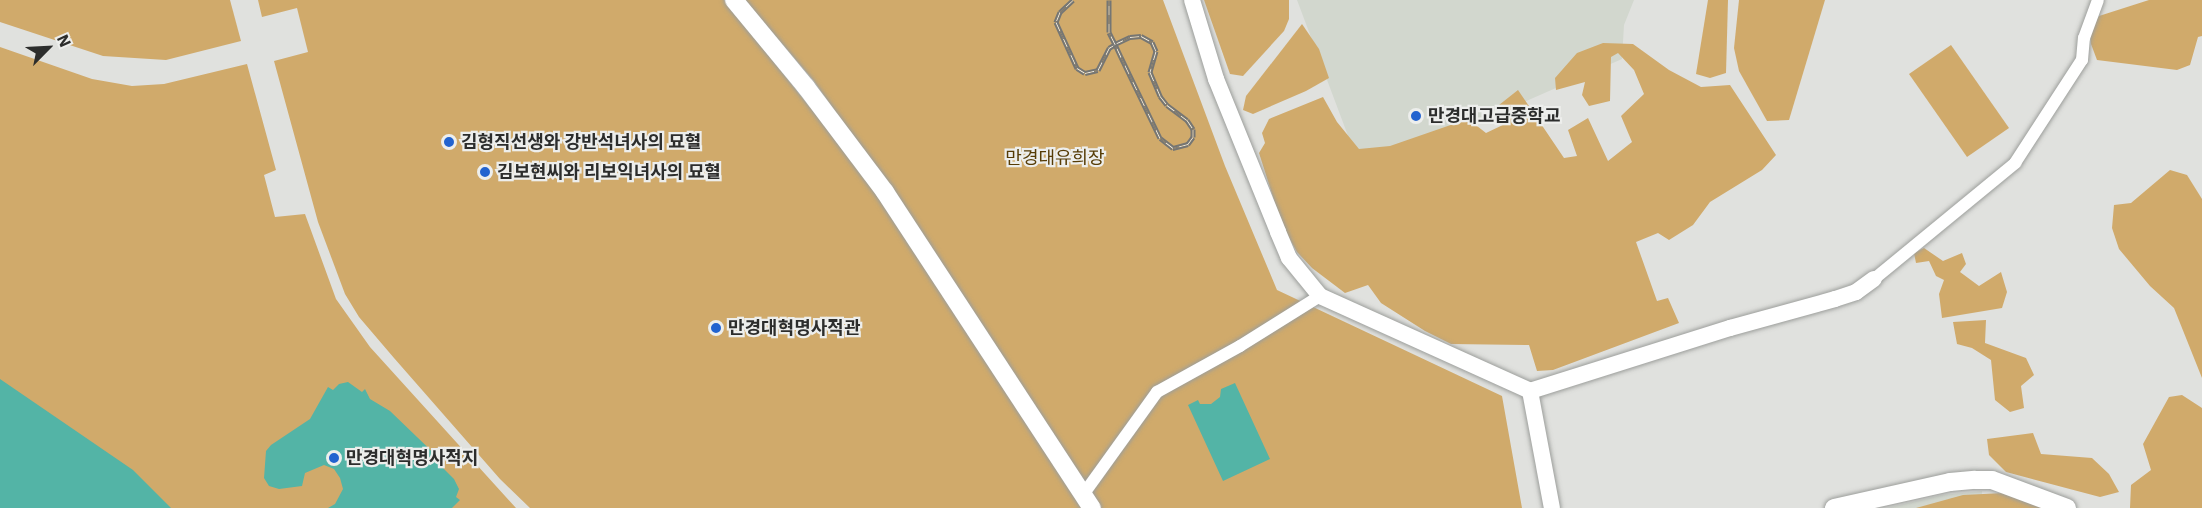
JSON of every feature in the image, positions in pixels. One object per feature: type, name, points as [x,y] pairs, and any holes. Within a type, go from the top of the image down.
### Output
[{"type":"main road","points":[[734,0],[806,87],[885,192],[1088,501]]},
{"type":"main road","points":[[1834,508],[1950,482],[1975,480],[1992,480],[2067,508]]},
{"type":"street","points":[[1192,0],[1216,79],[1289,258],[1320,296],[1530,391],[1730,328],[1856,292],[2015,163],[2082,60],[2084,38],[2098,0]]},
{"type":"street","points":[[1088,501],[1156,392],[1240,346],[1320,296]]},
{"type":"street","points":[[1530,391],[1552,508]]},
{"type":"shaded area","name":"만경대고급중학교","points":[[1297,0],[1634,0],[1624,25],[1622,59],[1362,173]]},
{"type":"shaded area","points":[[1982,491],[1982,508],[1887,508],[1942,495]]},
{"type":"green space","points":[[0,0],[230,0],[241,41],[166,60],[103,56],[0,22]]},
{"type":"green space","points":[[258,0],[724,0],[863,174],[1083,508],[530,508],[500,479],[394,358],[359,317],[345,294],[318,222],[274,61],[308,52],[297,8],[262,17]]},
{"type":"green space","name":"만경대유희장","points":[[745,0],[1163,0],[1225,166],[1277,290],[1502,396],[1522,508],[1098,508],[892,193],[814,81]]},
{"type":"green space","points":[[1204,0],[1289,0],[1289,19],[1284,31],[1243,76],[1230,74]]},
{"type":"green space","points":[[1708,0],[1728,0],[1726,73],[1710,78],[1696,74]]},
{"type":"green space","points":[[1739,0],[1825,0],[1789,120],[1767,121],[1739,71],[1734,48]]},
{"type":"green space","points":[[2149,0],[2202,0],[2202,36],[2198,37],[2190,65],[2177,70],[2097,60],[2091,44],[2090,28],[2099,16]]},
{"type":"green space","points":[[1302,24],[1319,49],[1329,78],[1306,91],[1253,114],[1243,110],[1246,96]]},
{"type":"green space","points":[[1603,43],[1633,44],[1669,70],[1701,87],[1730,85],[1776,155],[1762,170],[1710,202],[1693,225],[1669,240],[1658,233],[1636,242],[1657,301],[1668,298],[1679,323],[1553,370],[1537,371],[1529,345],[1451,344],[1425,331],[1381,303],[1368,285],[1345,293],[1312,268],[1297,252],[1282,225],[1259,153],[1265,143],[1262,133],[1269,119],[1323,97],[1337,122],[1359,149],[1390,146],[1468,119],[1486,133],[1507,123],[1499,105],[1518,90],[1564,158],[1577,156],[1568,130],[1588,118],[1608,161],[1632,142],[1621,116],[1644,94],[1634,70],[1618,53],[1611,57],[1610,101],[1589,106],[1582,95],[1585,82],[1556,90],[1555,78],[1577,53]]},
{"type":"green space","points":[[1951,45],[2009,128],[1967,157],[1909,74]]},
{"type":"green space","points":[[0,47],[92,79],[132,86],[164,84],[247,64],[276,170],[264,175],[275,217],[305,214],[336,299],[370,347],[516,508],[0,508]]},
{"type":"green space","points":[[2170,170],[2187,175],[2202,199],[2202,378],[2174,308],[2150,286],[2119,249],[2112,228],[2114,205],[2131,203]]},
{"type":"green space","points":[[1924,248],[1943,261],[1962,253],[1966,264],[1960,272],[1979,286],[2001,272],[2007,292],[2002,308],[1942,318],[1939,294],[1944,280],[1936,276],[1929,261],[1916,263],[1914,253]]},
{"type":"green space","points":[[1986,320],[1985,343],[2026,358],[2034,375],[2021,386],[2024,408],[2010,412],[1995,400],[1991,360],[1972,348],[1957,344],[1953,322]]},
{"type":"green space","points":[[2182,395],[2202,408],[2202,508],[2130,508],[2131,485],[2151,470],[2143,444],[2169,397]]},
{"type":"green space","points":[[2033,433],[2041,454],[2092,458],[2109,474],[2119,492],[2100,497],[2006,472],[1989,455],[1987,439]]},
{"type":"green space","points":[[2004,493],[2051,508],[1916,508],[1963,495]]},
{"type":"water","points":[[0,379],[133,470],[171,508],[0,508]]},
{"type":"water","points":[[348,382],[362,392],[365,389],[370,399],[390,411],[444,463],[442,467],[454,479],[459,489],[456,497],[460,500],[452,508],[328,508],[335,504],[343,489],[334,469],[324,465],[305,473],[302,486],[279,489],[269,486],[264,478],[266,451],[271,445],[310,419],[328,387],[333,390],[339,384]]},
{"type":"water","points":[[1235,383],[1270,459],[1223,481],[1188,405],[1198,400],[1200,404],[1211,404],[1220,397],[1221,389]]},
{"type":"railway","points":[[1073,0],[1060,12],[1056,22],[1077,68],[1085,73],[1098,70],[1109,48],[1115,44],[1130,37],[1141,36],[1152,42],[1156,51],[1150,72],[1160,96],[1167,105],[1187,120],[1193,129],[1193,137],[1188,144],[1173,148],[1160,138],[1115,44],[1109,32],[1109,0]]},
{"type":"place","name":"만경대고급중학교","points":[[1416,116]]},
{"type":"place","name":"김형직선생와 강반석녀사의 묘혈","points":[[449,142]]},
{"type":"place","name":"김보현씨와 리보익녀사의 묘혈","points":[[485,172]]},
{"type":"place","name":"만경대혁명사적관","points":[[716,328]]},
{"type":"place","name":"만경대혁명사적지","points":[[334,458]]}]
